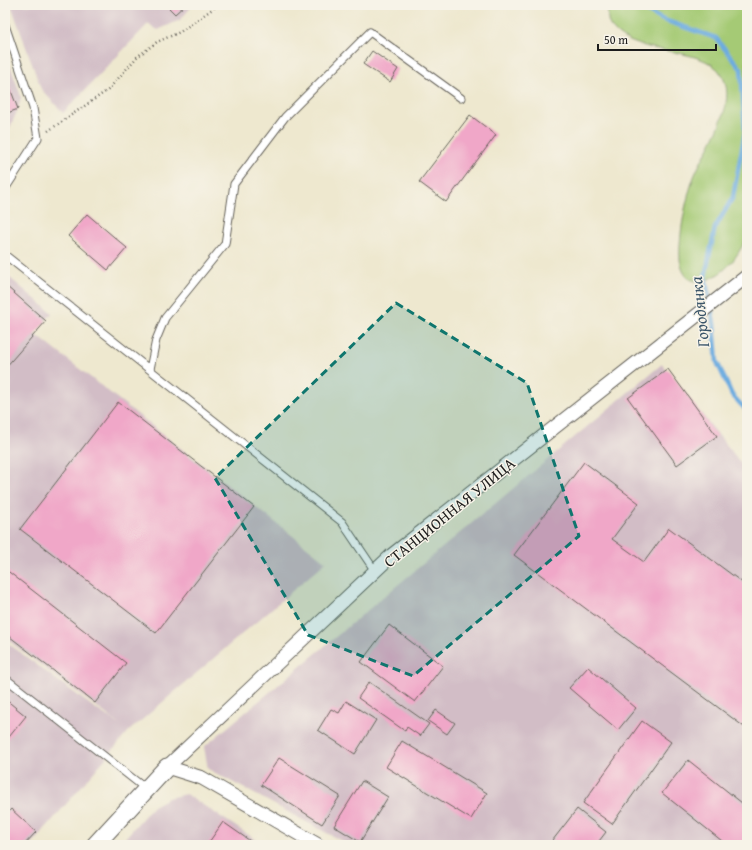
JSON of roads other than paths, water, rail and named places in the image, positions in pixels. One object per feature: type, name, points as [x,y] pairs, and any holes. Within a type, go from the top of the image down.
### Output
[{"type":"street","name":"СТАНЦИОННАЯ УЛИЦА","points":[[95,845],[167,767],[392,556],[747,276]]},
{"type":"street","points":[[167,767],[202,778],[318,845]]},
{"type":"lane","points":[[5,25],[33,108],[38,138],[5,189]]},
{"type":"lane","points":[[150,369],[156,340],[165,318],[225,244],[234,184],[285,117],[370,32],[462,98]]},
{"type":"lane","points":[[5,255],[342,522],[376,571]]},
{"type":"lane","points":[[5,678],[146,790]]},
{"type":"waterway","name":"Городянка","points":[[636,5],[661,19],[716,38],[741,69],[745,132],[733,197],[715,228],[705,277],[714,323],[717,362],[732,395],[747,411]]}]
